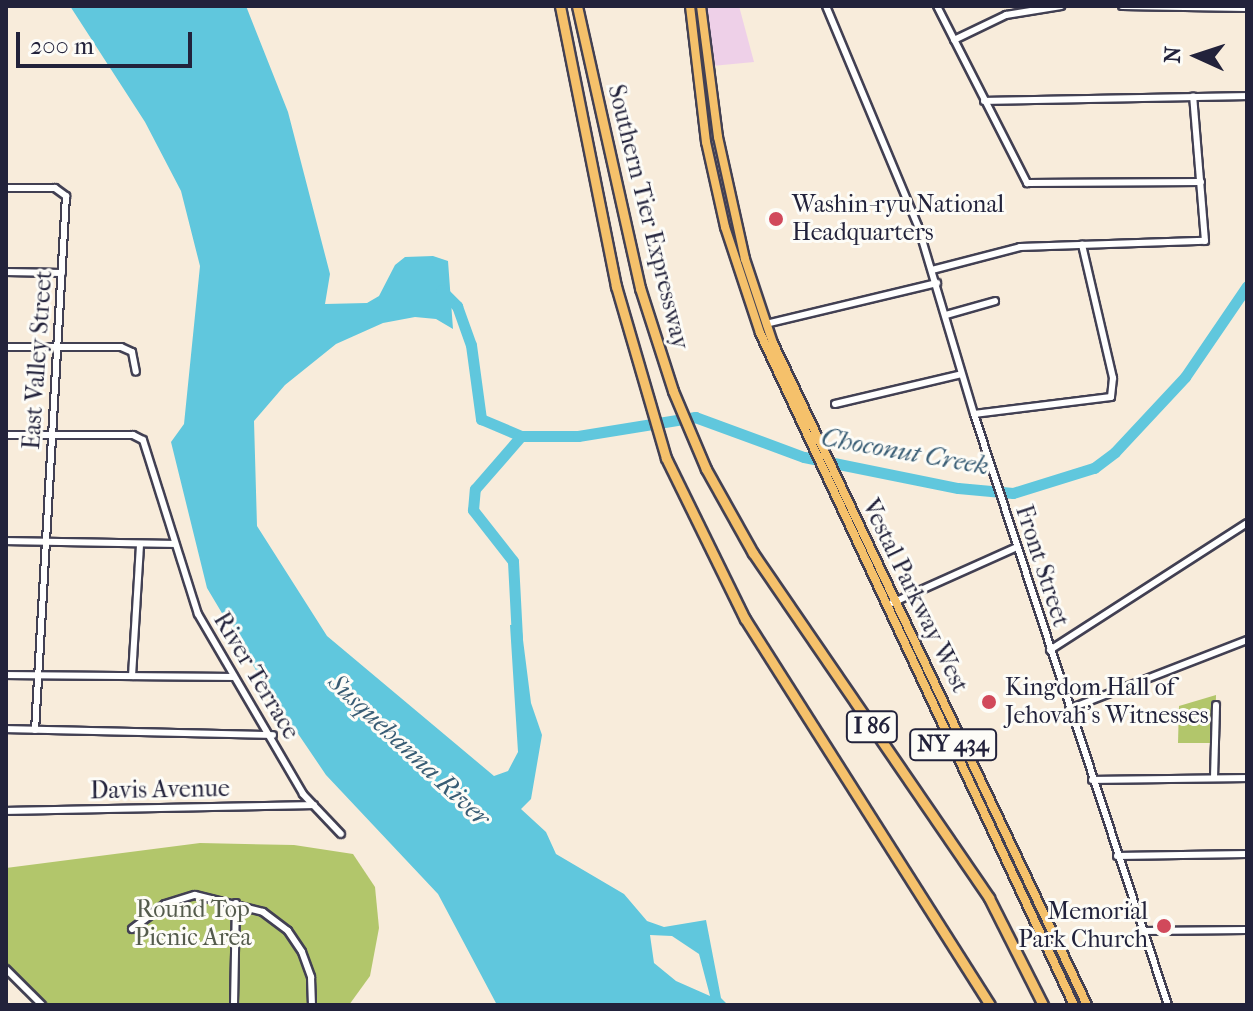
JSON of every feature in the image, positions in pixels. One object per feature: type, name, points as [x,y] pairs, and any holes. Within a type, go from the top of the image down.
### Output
[{"type":"highway","name":"Southern Tier Expressway","points":[[560,6],[616,286],[644,395],[666,458],[745,619],[990,1005]]},
{"type":"highway","name":"Southern Tier Expressway","points":[[577,6],[640,288],[673,391],[698,450],[753,553],[989,898],[1043,1005]]},
{"type":"main road","name":"Vestal Parkway West","points":[[690,6],[700,105],[725,227],[760,333],[896,600],[1087,1005]]},
{"type":"main road","name":"Vestal Parkway West","points":[[701,6],[718,137],[745,259],[766,324],[830,486],[1074,1005]]},
{"type":"street","name":"Front Street","points":[[826,6],[937,283],[974,414],[1168,1005]]},
{"type":"street","points":[[937,6],[1023,179],[1039,185],[1201,182]]},
{"type":"street","points":[[954,40],[1006,15],[1061,6]]},
{"type":"street","points":[[1122,6],[1247,8]]},
{"type":"street","points":[[932,270],[1008,248],[1205,241],[1193,96]]},
{"type":"street","points":[[984,101],[1247,96]]},
{"type":"street","name":"East Valley Street","points":[[6,188],[55,188],[66,196],[35,730]]},
{"type":"street","points":[[974,414],[1111,397],[1113,378],[1082,245]]},
{"type":"street","points":[[6,272],[62,273]]},
{"type":"street","points":[[766,324],[937,283]]},
{"type":"street","points":[[946,315],[995,301]]},
{"type":"street","points":[[6,347],[128,349],[136,372]]},
{"type":"street","points":[[835,404],[962,374]]},
{"type":"street","points":[[6,435],[51,435]]},
{"type":"street","name":"River Terrace","points":[[51,435],[133,435],[144,442],[198,614],[234,677],[273,735],[303,794],[341,834]]},
{"type":"street","points":[[1050,650],[1247,523]]},
{"type":"street","points":[[6,541],[174,544]]},
{"type":"street","points":[[132,676],[140,544]]},
{"type":"street","points":[[886,606],[1017,547]]},
{"type":"street","points":[[1069,709],[1247,640]]},
{"type":"street","points":[[6,675],[234,677]]},
{"type":"street","points":[[1214,778],[1216,705]]},
{"type":"street","points":[[6,729],[273,735]]},
{"type":"street","points":[[1092,780],[1247,778]]},
{"type":"street","name":"Davis Avenue","points":[[6,811],[315,805]]},
{"type":"street","points":[[1117,856],[1247,854]]},
{"type":"street","points":[[132,929],[179,898],[208,895],[271,916],[297,943],[311,977],[312,1005]]},
{"type":"street","points":[[234,1005],[236,903]]},
{"type":"street","points":[[1143,931],[1247,930]]},
{"type":"street","points":[[6,969],[42,1005]]},
{"type":"shaded area","points":[[707,6],[739,6],[754,62],[712,66]]},
{"type":"green space","points":[[1216,695],[1215,743],[1178,743],[1179,706]]},
{"type":"green space","name":"Round Top Picnic Area","points":[[200,843],[294,845],[353,854],[375,887],[379,928],[370,976],[349,1005],[42,1005],[6,965],[6,868]]},
{"type":"water","name":"Susquehanna River","points":[[70,6],[246,6],[288,112],[330,274],[325,304],[367,303],[379,296],[395,265],[405,257],[433,256],[448,261],[453,329],[436,319],[415,317],[383,323],[336,344],[285,385],[254,421],[257,526],[327,636],[494,776],[508,771],[518,752],[510,625],[521,624],[531,703],[542,735],[531,799],[521,809],[546,832],[556,854],[624,894],[647,921],[664,927],[706,920],[721,998],[728,1005],[497,1005],[438,894],[326,775],[263,682],[207,588],[171,442],[184,424],[200,266],[181,191],[145,122]],"holes":[[[650,935],[672,936],[699,954],[710,996],[676,981],[654,963]]]},
{"type":"waterway","name":"Choconut Creek","points":[[517,638],[513,561],[473,510],[475,489],[521,436],[578,436],[695,417],[804,457],[958,488],[1013,493],[1094,468],[1115,452],[1185,377],[1247,286]]},
{"type":"waterway","name":"Choconut Creek","points":[[441,290],[457,306],[471,345],[481,419],[521,436]]},
{"type":"place","name":"Washin-ryu National Headquarters","points":[[776,219]]},
{"type":"place","name":"Kingdom Hall of Jehovah’s Witnesses","points":[[989,702]]},
{"type":"place","name":"Memorial Park Church","points":[[1164,926]]}]
